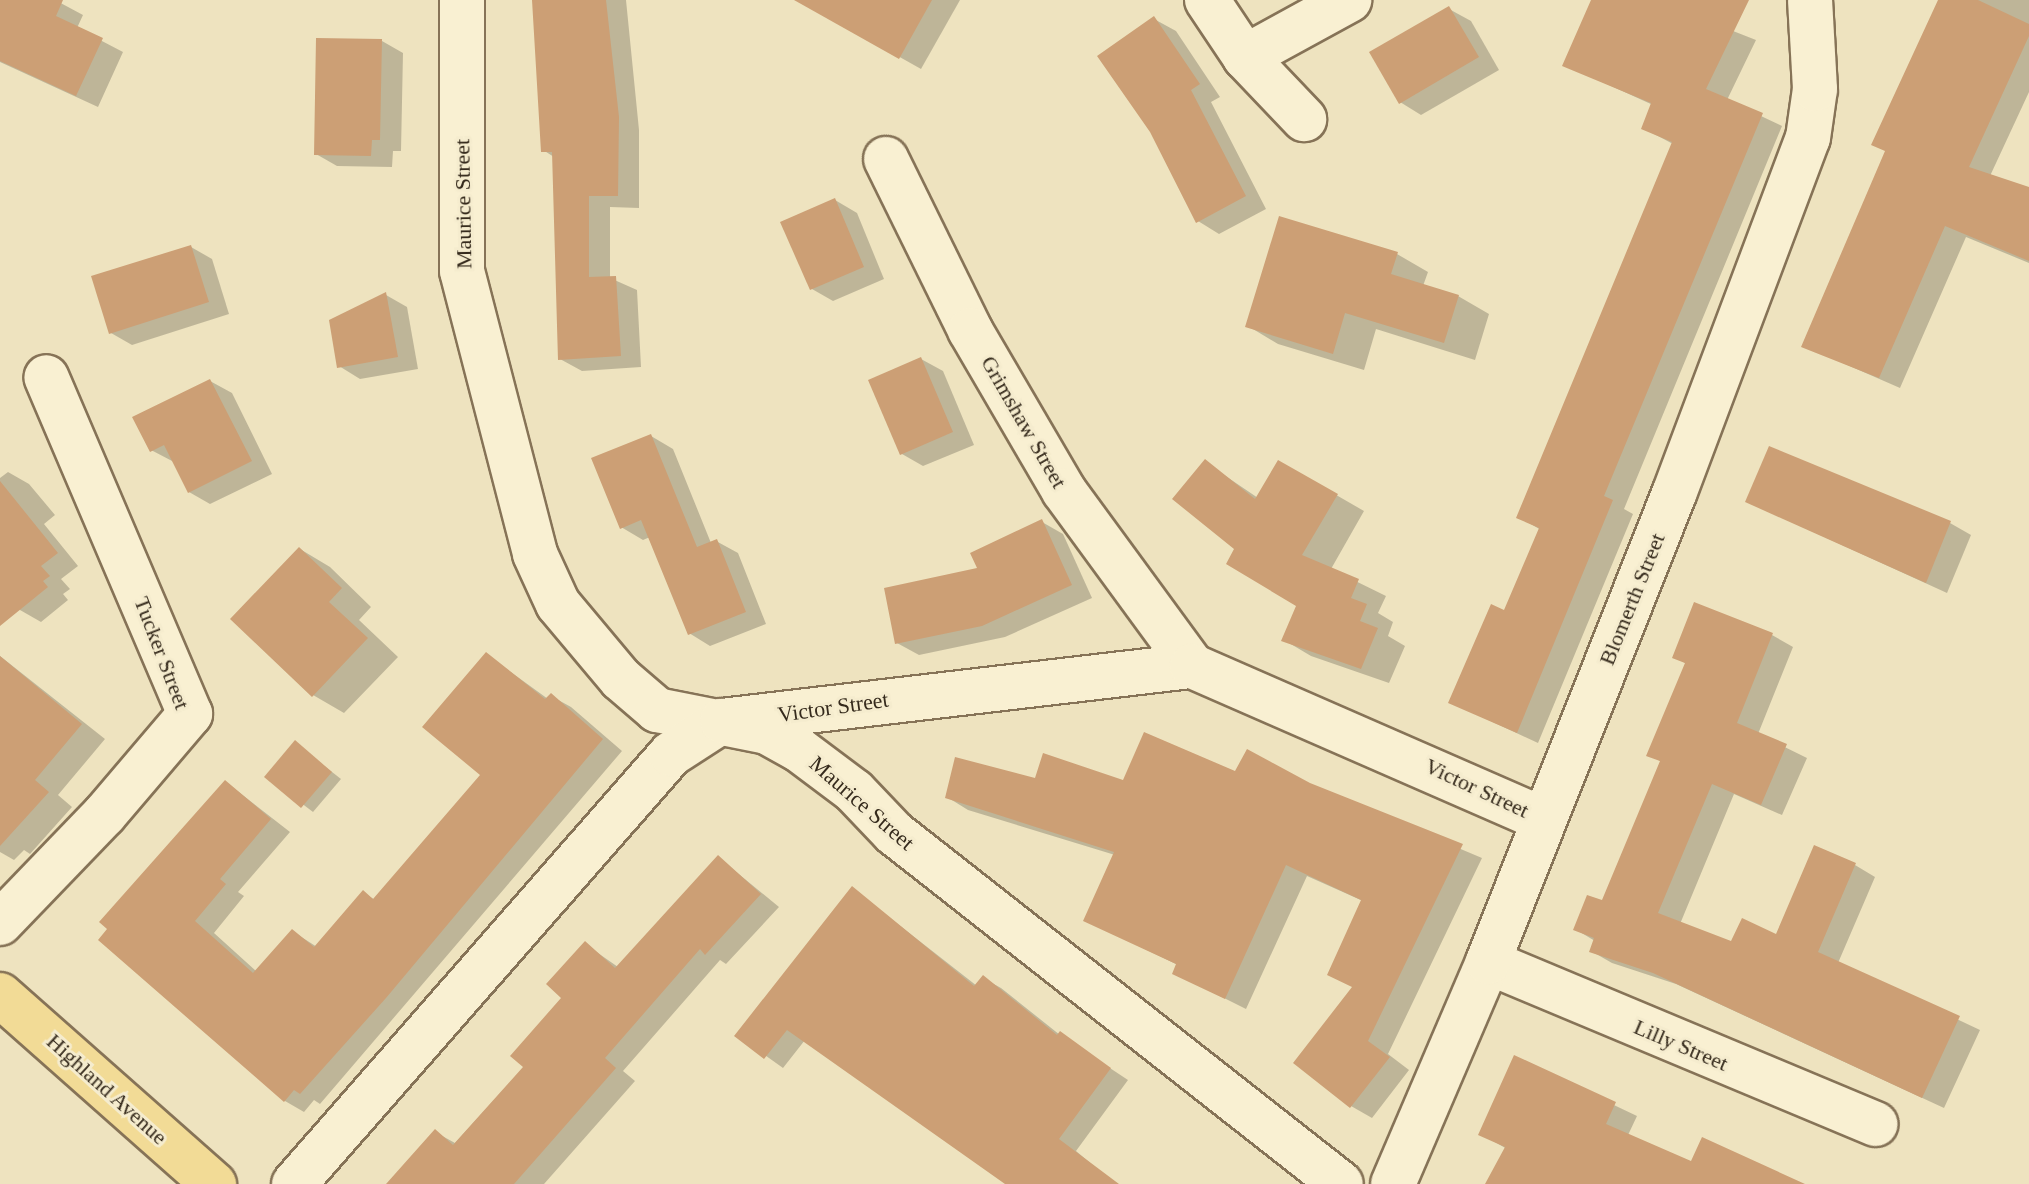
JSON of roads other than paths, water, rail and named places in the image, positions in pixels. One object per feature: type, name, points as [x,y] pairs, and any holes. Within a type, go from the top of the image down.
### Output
[{"type":"main road","name":"Highland Avenue","points":[[0,995],[214,1184]]},
{"type":"street","name":"Maurice Street","points":[[462,0],[462,271],[545,581],[590,644],[640,698],[657,710],[767,732],[798,749],[854,791],[894,833],[1341,1184]]},
{"type":"street","points":[[1207,0],[1245,57],[1304,119]]},
{"type":"street","points":[[1245,57],[1349,0]]},
{"type":"street","name":"Blomerth Street","points":[[1393,1184],[1488,962],[1674,494],[1808,138],[1815,89],[1810,0]]},
{"type":"street","name":"Grimshaw Street","points":[[886,159],[970,330],[1064,491],[1192,666]]},
{"type":"street","name":"Tucker Street","points":[[0,923],[104,815],[190,714],[46,377]]},
{"type":"street","name":"Victor Street","points":[[294,1184],[671,754],[722,721],[1192,666],[1543,819]]},
{"type":"street","name":"Lilly Street","points":[[1488,962],[1876,1124]]}]
